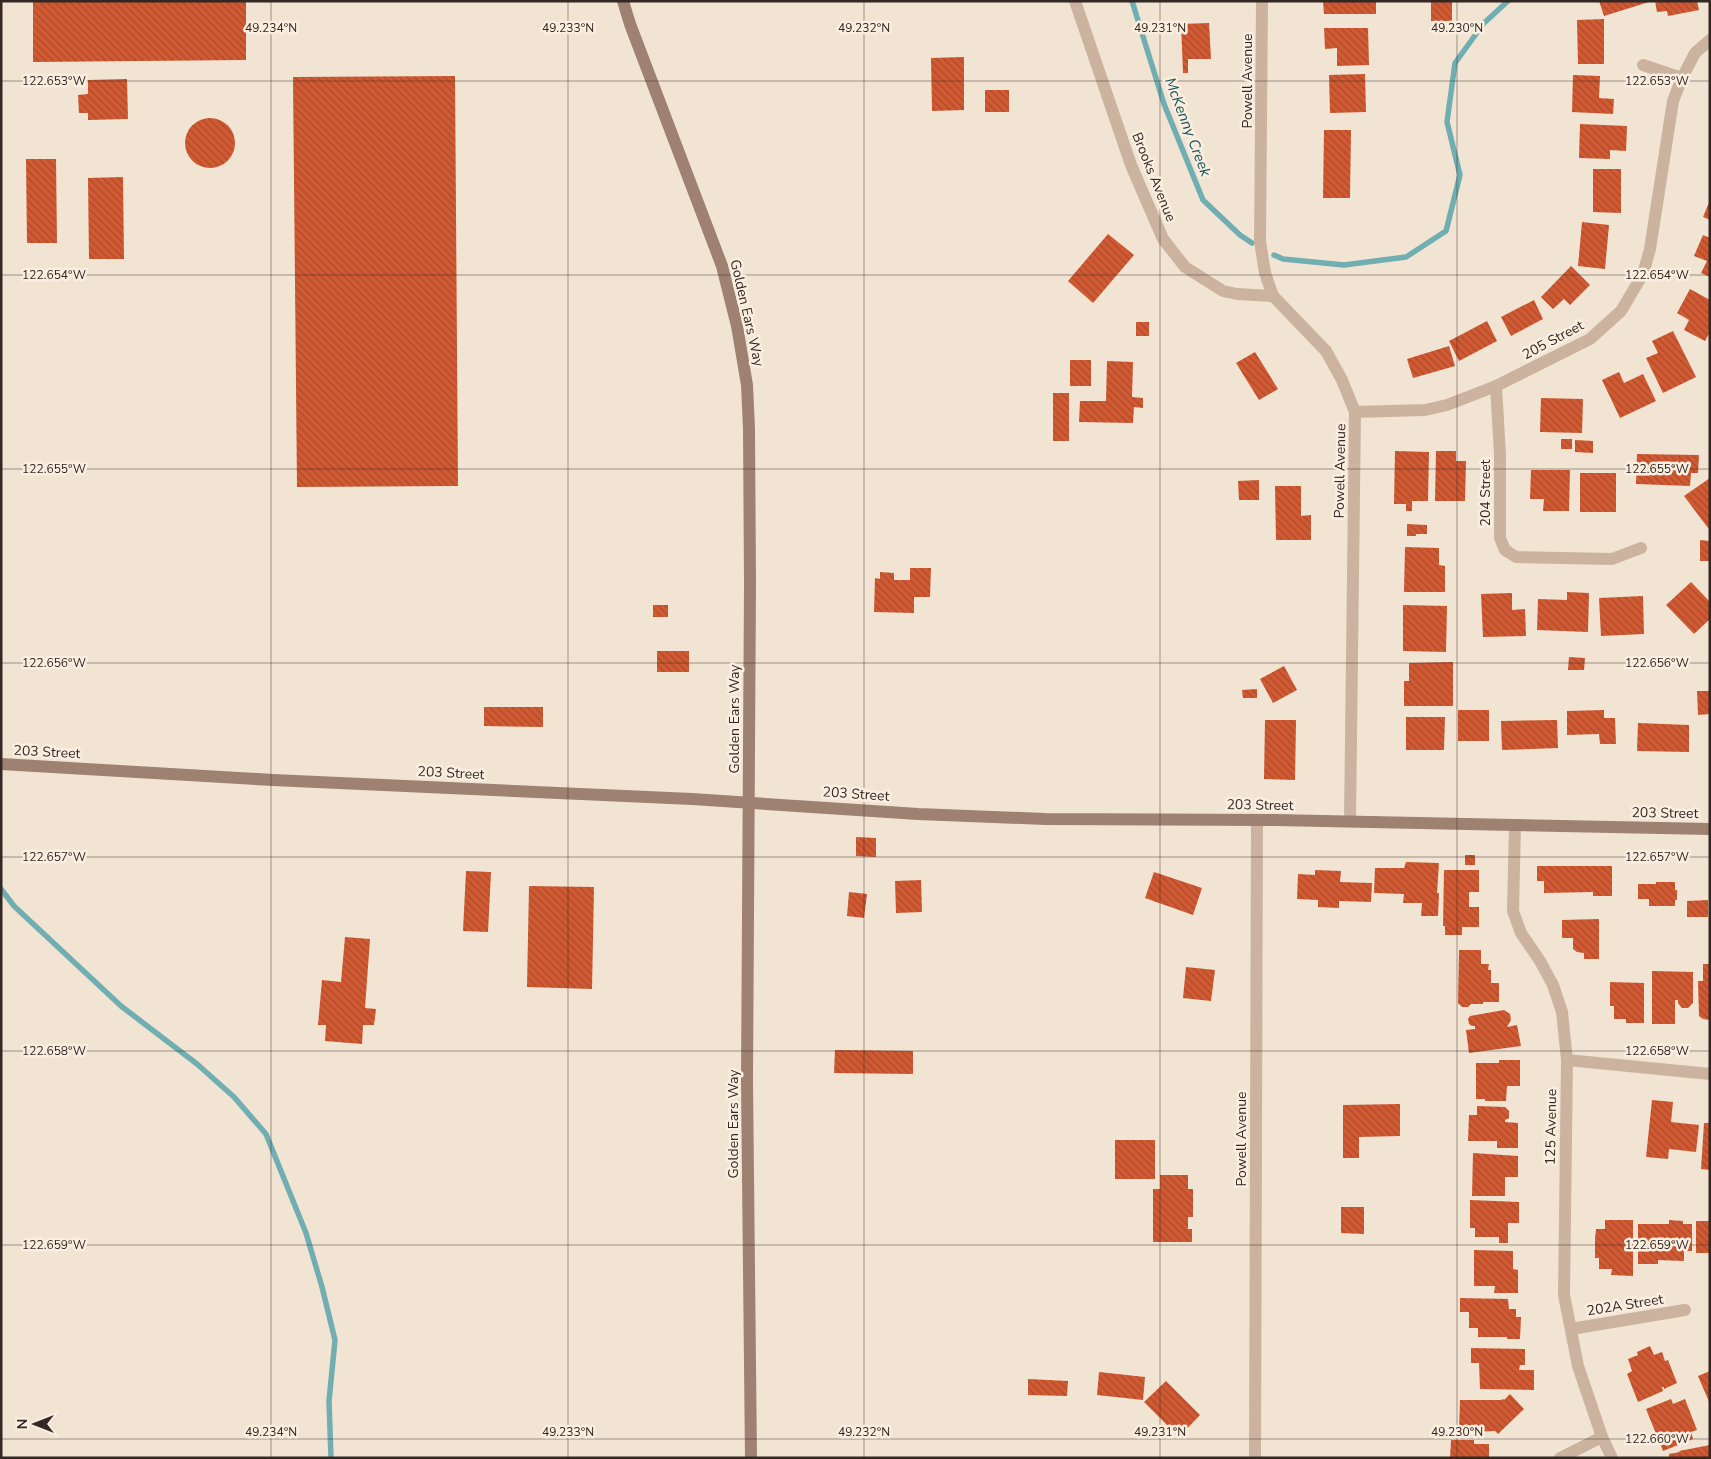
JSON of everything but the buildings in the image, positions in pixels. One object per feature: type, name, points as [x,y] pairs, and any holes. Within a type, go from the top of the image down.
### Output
[{"type":"main road","name":"Golden Ears Way","points":[[624,1],[630,24],[722,266],[737,326],[747,385],[749,439],[747,1082],[751,1458]]},
{"type":"main road","name":"203 Street","points":[[1,764],[273,780],[1045,819],[1350,821],[1710,829]]},
{"type":"street","name":"Brooks Avenue","points":[[1075,1],[1131,165],[1163,239],[1185,268],[1223,291],[1237,294],[1273,296]]},
{"type":"street","name":"Powell Avenue","points":[[1262,1],[1260,241],[1265,273],[1273,296],[1326,352],[1342,380],[1355,412],[1350,821]]},
{"type":"street","name":"205 Street","points":[[1355,412],[1425,410],[1447,405],[1496,386],[1590,339],[1621,311],[1643,274],[1650,249],[1673,101],[1695,53],[1710,40]]},
{"type":"street","points":[[1643,65],[1682,78]]},
{"type":"street","name":"204 Street","points":[[1496,386],[1500,455],[1500,538],[1505,550],[1516,557],[1612,558],[1641,548]]},
{"type":"street","name":"Powell Avenue","points":[[1255,1458],[1257,820]]},
{"type":"street","name":"125 Avenue","points":[[1515,825],[1513,911],[1521,933],[1540,961],[1553,985],[1562,1012],[1567,1060],[1564,1295],[1578,1366],[1602,1437],[1612,1458]]},
{"type":"street","points":[[1567,1060],[1710,1074]]},
{"type":"street","name":"202A Street","points":[[1571,1329],[1685,1310]]},
{"type":"street","points":[[1560,1458],[1602,1437]]},
{"type":"waterway","name":"McKenny Creek","points":[[1132,1],[1164,104],[1203,200],[1240,235],[1252,243]]},
{"type":"waterway","name":"McKenny Creek","points":[[1274,255],[1283,259],[1344,265],[1406,257],[1446,231],[1460,175],[1447,122],[1455,63],[1484,23],[1508,1]]},
{"type":"waterway","points":[[1,889],[14,906],[121,1006],[197,1064],[234,1097],[266,1134],[306,1233],[335,1340],[329,1401],[331,1458]]}]
